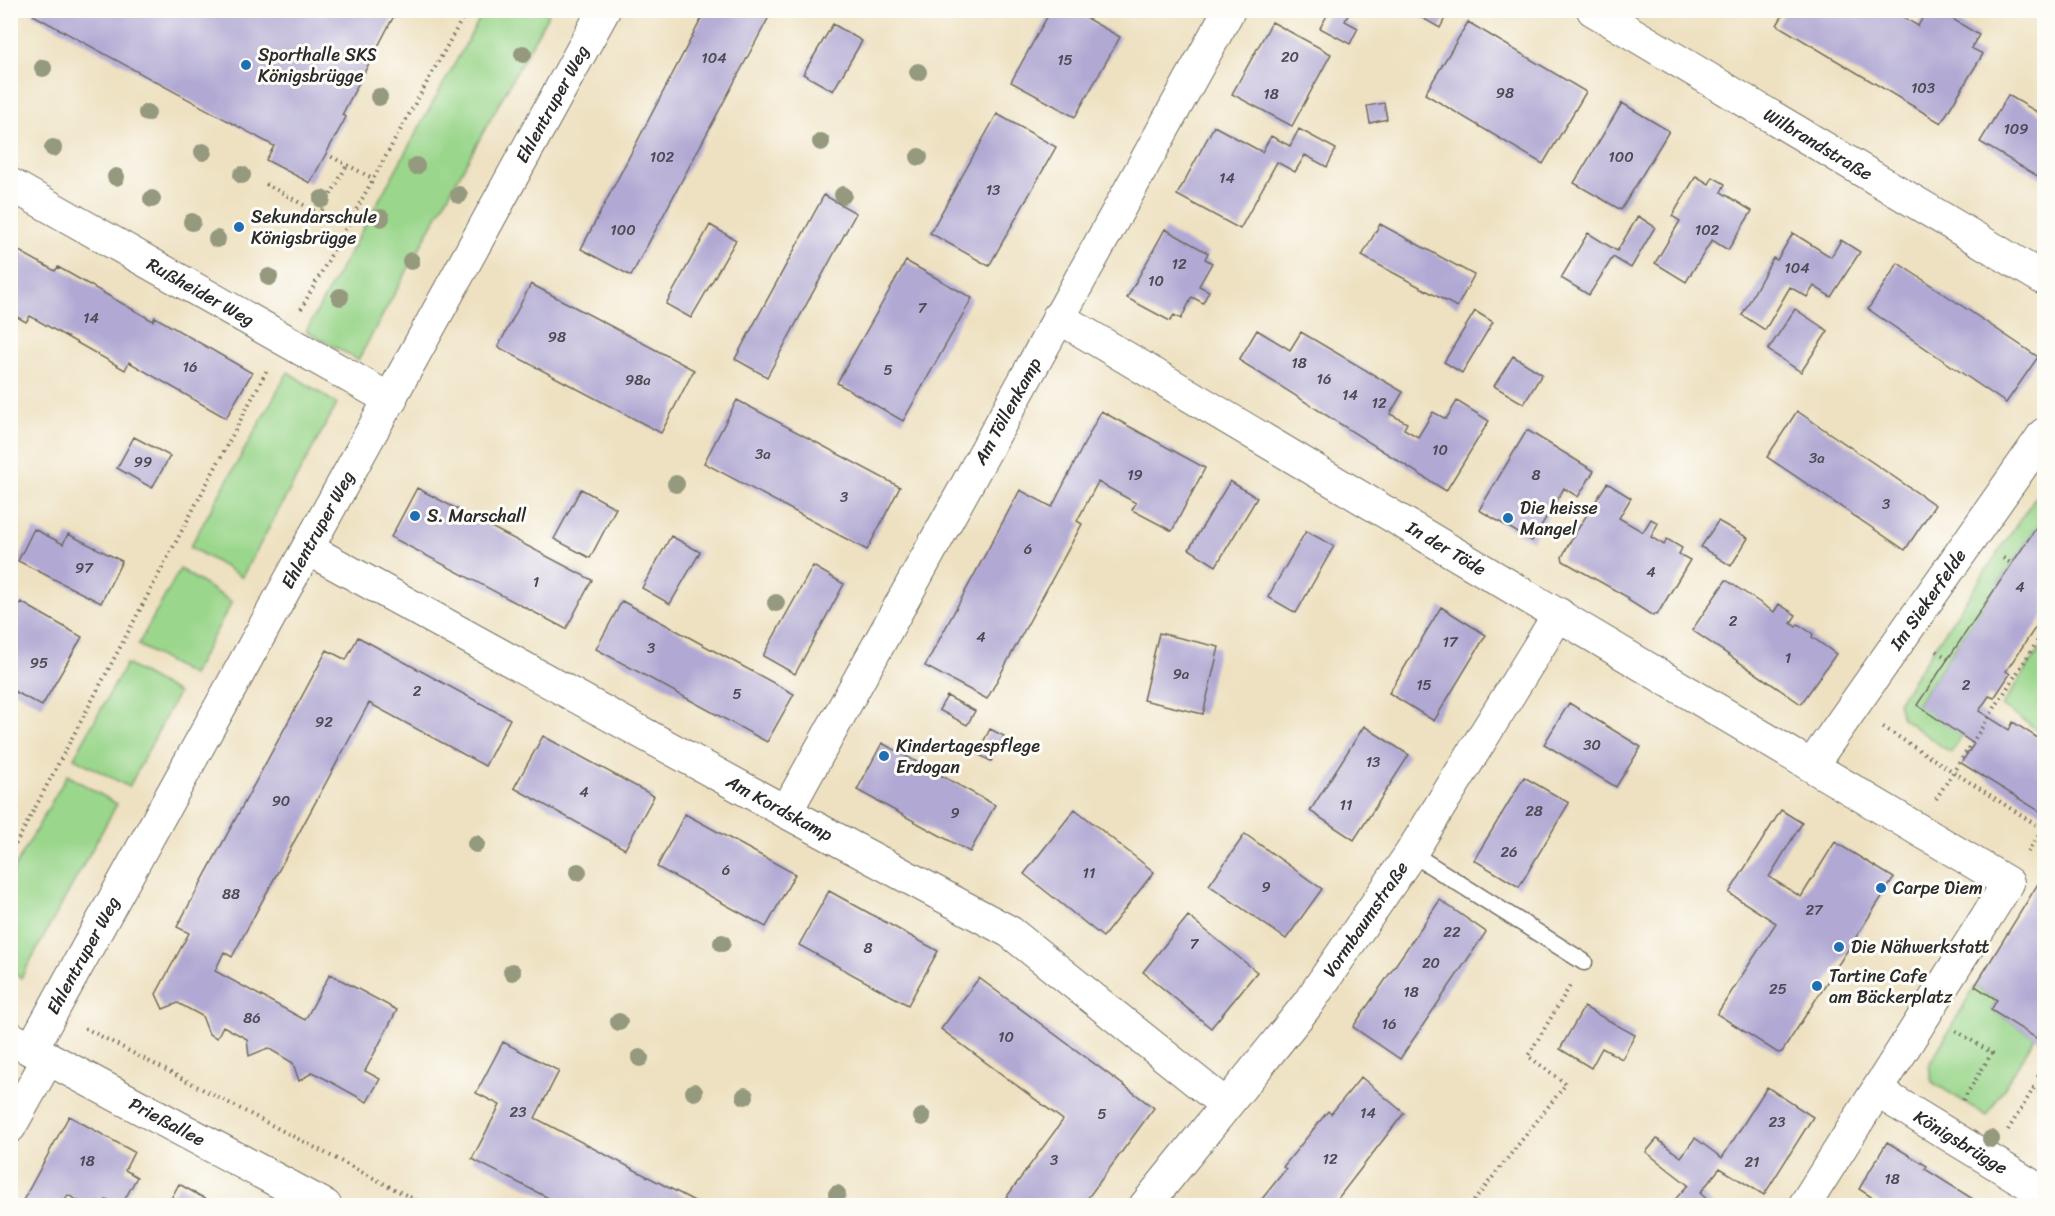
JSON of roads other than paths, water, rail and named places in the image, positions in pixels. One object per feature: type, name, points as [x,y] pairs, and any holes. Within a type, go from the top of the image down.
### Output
[{"type":"street","name":"Ehlentruper Weg","points":[[10,1127],[30,1049],[391,400],[604,10]]},
{"type":"street","name":"Am Töllenkamp","points":[[786,812],[1229,10]]},
{"type":"street","name":"Wilbrandstraße","points":[[1593,10],[2044,279]]},
{"type":"street","name":"Rußheider Weg","points":[[10,184],[391,400]]},
{"type":"street","name":"In der Töde","points":[[1058,317],[1918,827],[2008,883],[1877,1091]]},
{"type":"street","name":"Im Siekerfelde","points":[[1824,771],[1852,707],[2044,434]]},
{"type":"street","name":"Am Kordskamp","points":[[308,549],[786,812],[1010,932],[1226,1105]]},
{"type":"street","name":"Vormbaumstraße","points":[[1144,1206],[1306,1005],[1411,853],[1559,614]]},
{"type":"street","name":"Prießallee","points":[[30,1049],[325,1206]]},
{"type":"street","name":"Königsbrügge","points":[[1877,1091],[2044,1193]]},
{"type":"street","points":[[1804,1206],[1877,1091]]},
{"type":"lane","points":[[1411,853],[1584,962]]},
{"type":"place","name":"Sporthalle SKS Königsbrügge","points":[[246,65]]},
{"type":"place","name":"Sekundarschule Königsbrügge","points":[[239,227]]},
{"type":"place","name":"S. Marschall","points":[[415,516]]},
{"type":"place","name":"Die heisse Mangel","points":[[1508,518]]},
{"type":"place","name":"Kindertagespflege Erdogan","points":[[884,756]]},
{"type":"place","name":"Carpe Diem","points":[[1881,888]]},
{"type":"place","name":"Die Nähwerkstatt","points":[[1839,947]]},
{"type":"place","name":"Tartine Cafe am Bäckerplatz","points":[[1817,986]]}]
